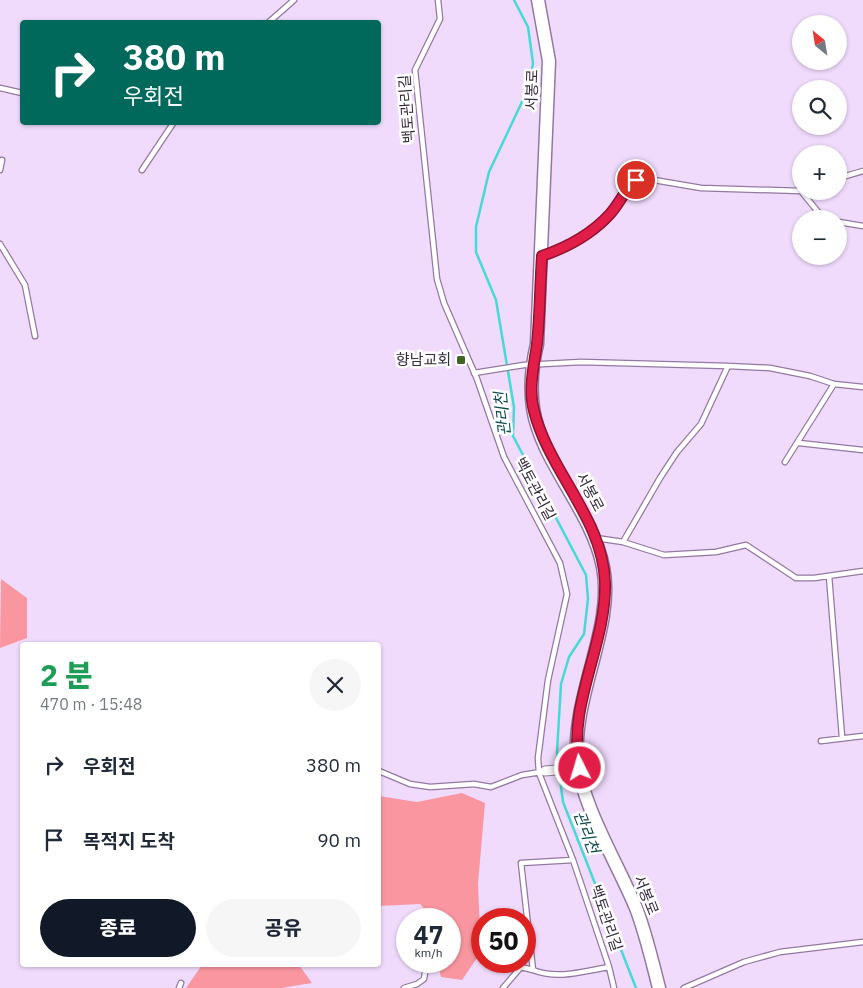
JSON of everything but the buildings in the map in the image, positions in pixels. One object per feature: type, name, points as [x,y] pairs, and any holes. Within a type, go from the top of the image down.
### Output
[{"type":"main road","name":"서봉로","points":[[538,0],[549,61],[537,344],[528,364],[534,410],[541,432],[596,538],[605,583],[600,628],[578,724],[577,758],[589,803],[636,909],[659,988]]},
{"type":"street","points":[[542,772],[580,768]]},
{"type":"lane","points":[[271,20],[294,0]]},
{"type":"lane","name":"백토관리길","points":[[438,0],[440,18],[415,70],[437,279],[444,304],[474,372],[504,457],[560,563],[567,594],[548,680],[538,758],[610,967],[614,988]]},
{"type":"lane","points":[[0,88],[20,93]]},
{"type":"lane","points":[[142,170],[172,125]]},
{"type":"lane","points":[[0,170],[2,160]]},
{"type":"lane","points":[[847,176],[863,171]]},
{"type":"lane","points":[[542,256],[568,246],[591,232],[611,213],[630,185],[636,180],[654,180],[701,188],[792,191]]},
{"type":"lane","points":[[808,200],[817,210]]},
{"type":"lane","points":[[847,223],[863,226]]},
{"type":"lane","points":[[0,244],[25,285],[35,336]]},
{"type":"lane","points":[[474,372],[528,364],[581,362],[728,366],[770,368],[810,376],[834,384],[863,387]]},
{"type":"lane","points":[[623,542],[677,452],[701,424],[728,366]]},
{"type":"lane","points":[[785,462],[799,443],[834,384]]},
{"type":"lane","points":[[799,443],[863,450]]},
{"type":"lane","points":[[596,538],[623,542],[664,555],[716,552],[746,545],[796,578],[863,571]]},
{"type":"lane","points":[[829,576],[842,737]]},
{"type":"lane","points":[[821,741],[863,736]]},
{"type":"lane","points":[[381,772],[410,784],[430,787],[474,784],[491,787],[522,775],[542,772]]},
{"type":"lane","points":[[526,908],[521,863],[573,860]]},
{"type":"lane","points":[[684,988],[744,962],[780,952],[863,942]]},
{"type":"lane","points":[[536,971],[545,975],[557,976],[610,967]]},
{"type":"lane","points":[[404,988],[417,984],[424,979],[425,973]]},
{"type":"lane","points":[[502,988],[513,973]]},
{"type":"shaded area","points":[[1,579],[27,598],[27,638],[0,648]]},
{"type":"shaded area","points":[[462,793],[485,803],[478,884],[479,908],[471,908],[471,967],[462,980],[441,977],[440,973],[461,973],[461,908],[423,908],[420,904],[381,906],[381,796],[417,802]]},
{"type":"shaded area","points":[[201,967],[300,967],[312,983],[281,988],[186,988]]},
{"type":"waterway","name":"관리천","points":[[514,0],[528,27],[533,63],[529,87],[489,172],[476,227],[476,252],[496,300],[514,407],[513,436],[586,575],[588,599],[584,634],[569,657],[561,684],[557,752],[559,767]]},
{"type":"waterway","name":"관리천","points":[[559,772],[563,802],[636,988]]},
{"type":"place","name":"향남교회","points":[[461,360]]},
{"type":"route","points":[[580,768],[577,758],[578,724],[600,628],[605,583],[604,568],[596,538],[552,456],[534,410],[532,390],[533,364],[537,344],[542,256],[568,246],[591,232],[611,213],[630,185],[636,180]]}]
